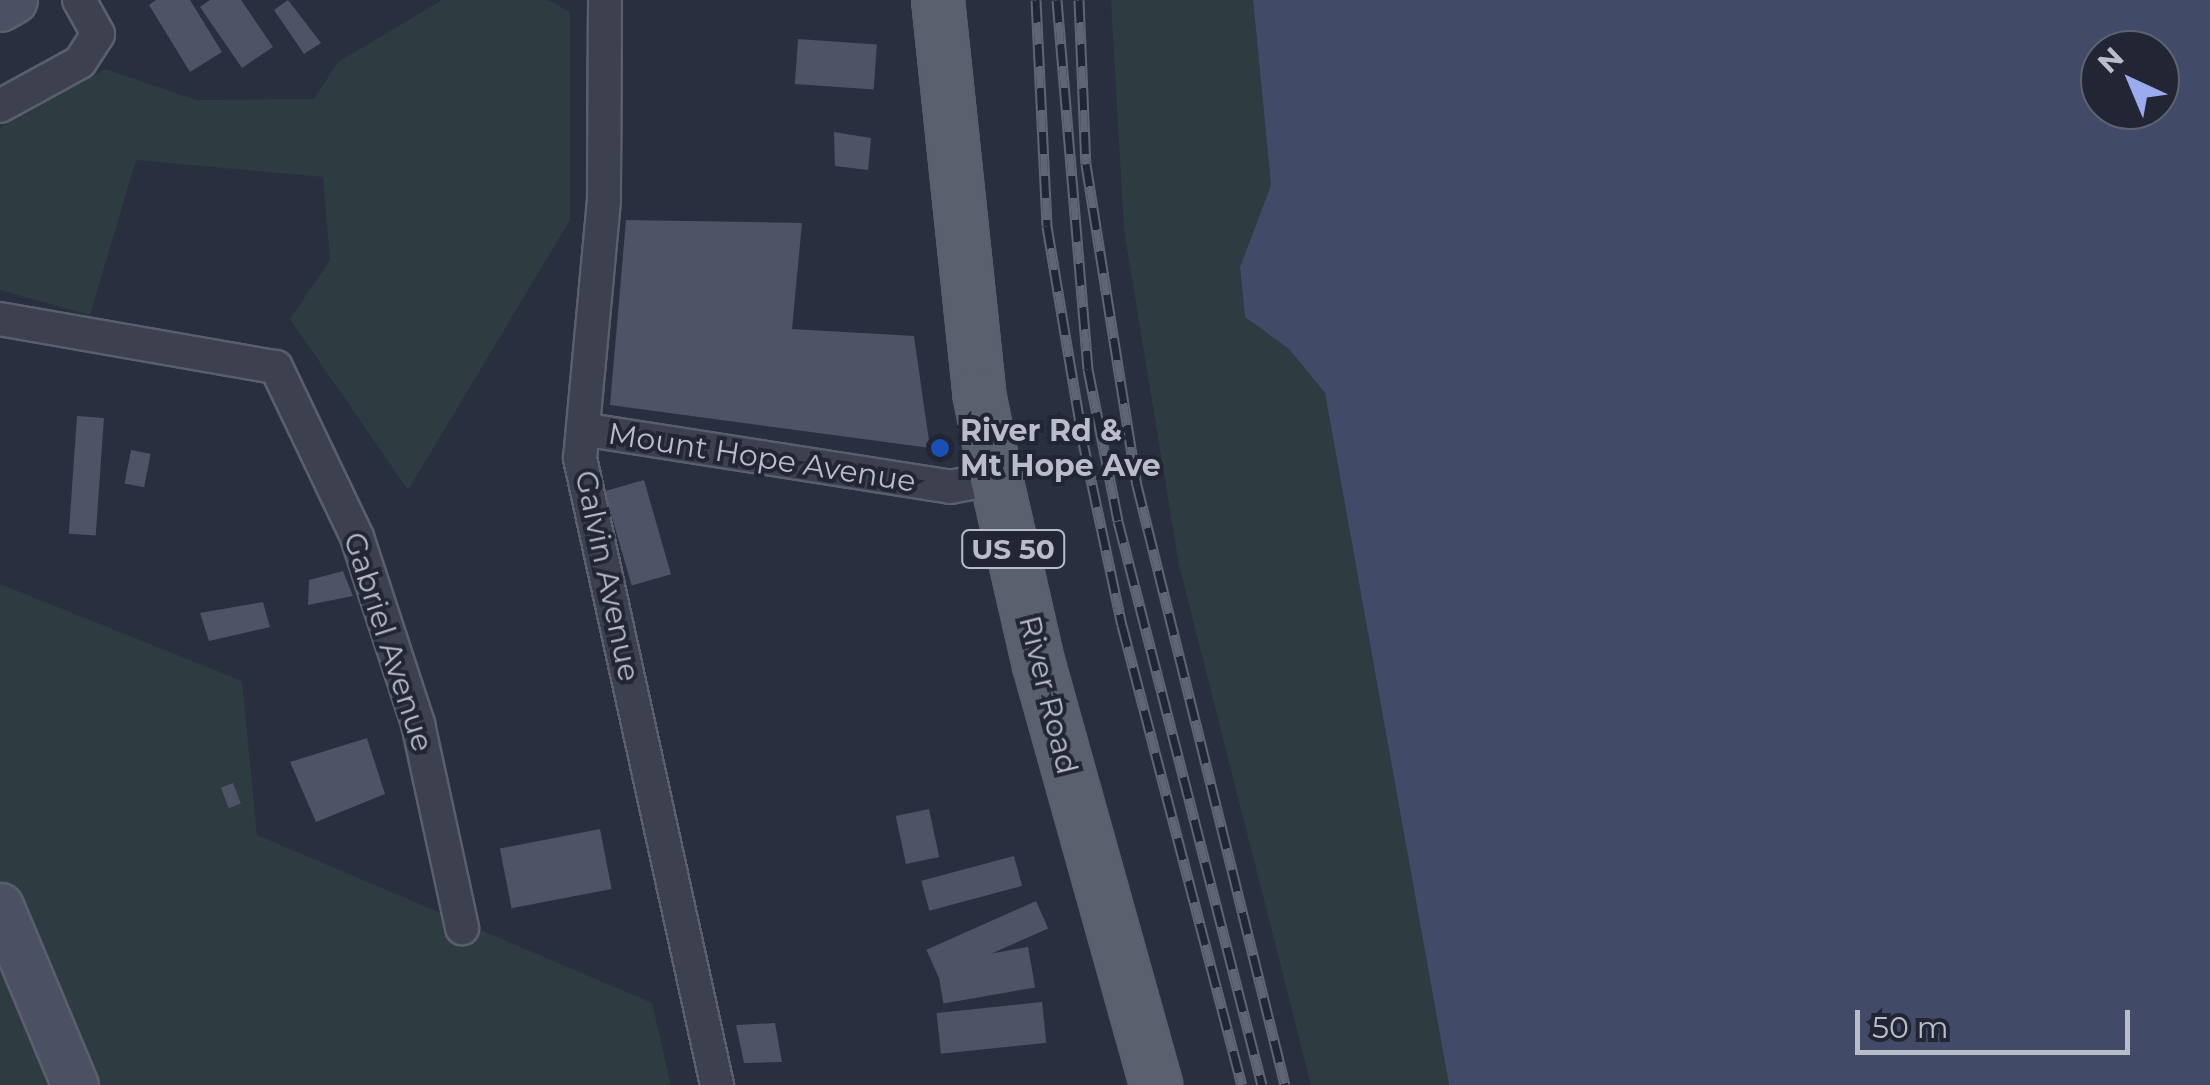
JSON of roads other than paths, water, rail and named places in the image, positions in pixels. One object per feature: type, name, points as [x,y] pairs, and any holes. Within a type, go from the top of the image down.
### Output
[{"type":"main road","name":"River Road","points":[[938,0],[979,393],[996,478],[1044,684],[1156,1085]]},
{"type":"street","points":[[0,8],[14,0]]},
{"type":"street","points":[[0,106],[80,62],[98,34],[79,0]]},
{"type":"street","name":"Galvin Avenue","points":[[605,0],[604,200],[588,430],[580,458],[718,1085]]},
{"type":"street","name":"Gabriel Avenue","points":[[0,319],[276,368],[357,537],[418,724],[462,928]]},
{"type":"street","name":"Mount Hope Avenue","points":[[588,430],[950,488],[996,478]]},
{"type":"street","points":[[0,906],[74,1085]]},
{"type":"water","points":[[1253,0],[2210,0],[2210,1085],[1449,1085],[1325,393],[1289,349],[1245,317],[1240,267],[1271,185]]},
{"type":"railway","points":[[1036,0],[1047,226],[1083,442],[1122,625],[1242,1085]]},
{"type":"railway","points":[[1057,0],[1088,369],[1118,521],[1262,1085]]},
{"type":"railway","points":[[1079,0],[1086,164],[1137,485],[1285,1085]]},
{"type":"place","name":"River Rd & Mt Hope Ave","points":[[940,448]]}]
